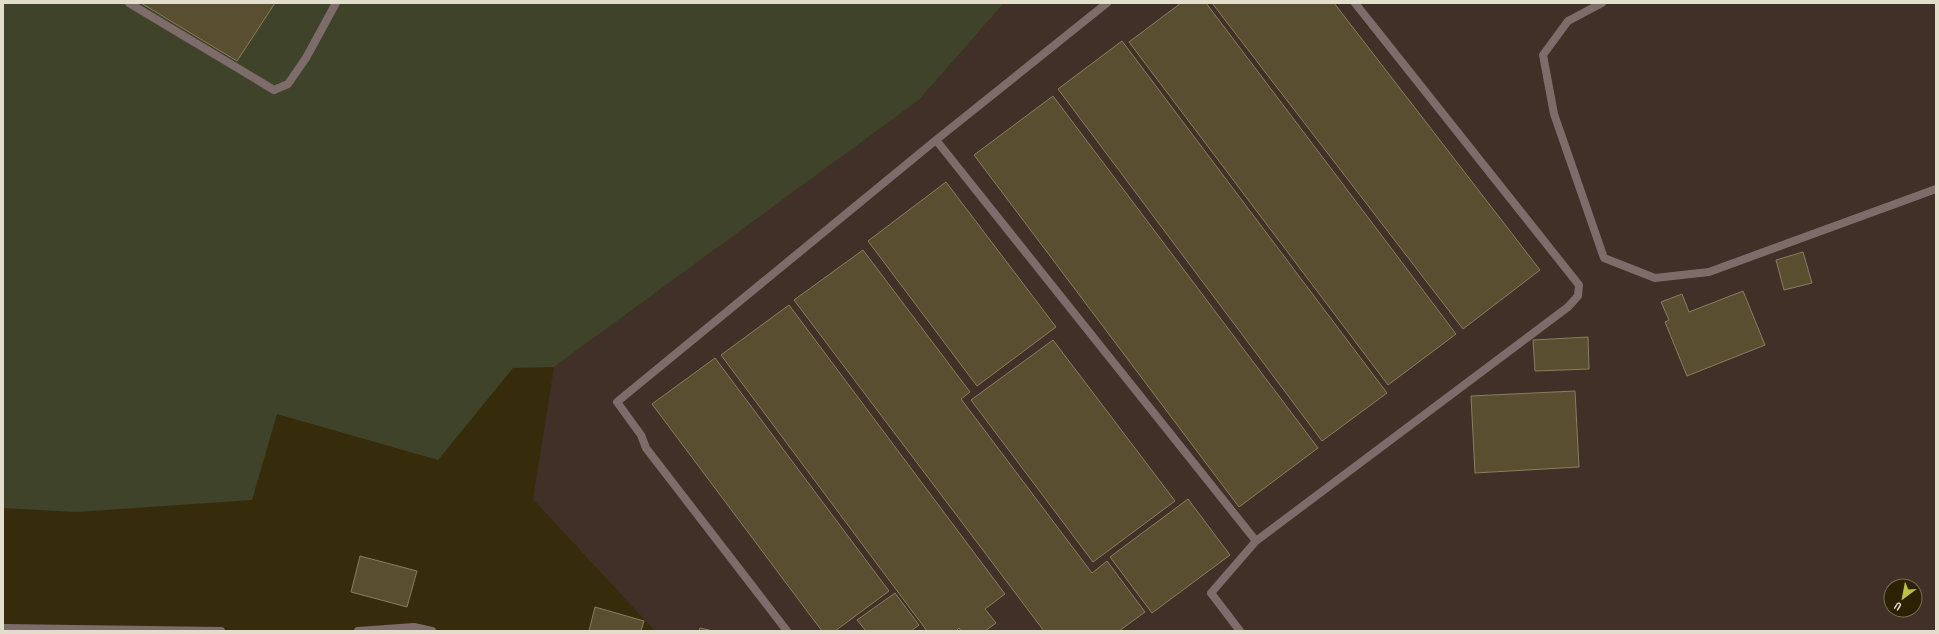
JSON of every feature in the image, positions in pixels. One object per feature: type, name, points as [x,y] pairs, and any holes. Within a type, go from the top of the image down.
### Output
[{"type":"street","points":[[130,3],[274,90],[288,84],[306,58],[336,3]]},
{"type":"street","points":[[787,631],[646,448],[641,435],[617,402],[936,140],[1107,3]]},
{"type":"street","points":[[1240,631],[1211,593],[1256,541],[1561,312],[1578,296],[1579,285],[1355,3]]},
{"type":"street","points":[[1602,3],[1568,21],[1543,55],[1554,114],[1604,258],[1655,278],[1709,272],[1936,189]]},
{"type":"street","points":[[936,140],[1256,541]]},
{"type":"street","points":[[358,631],[414,627],[432,631]]},
{"type":"street","points":[[3,628],[221,631]]},
{"type":"shaded area","points":[[1004,3],[1936,3],[1936,631],[655,631],[533,499],[554,367],[919,100]]},
{"type":"green space","points":[[3,3],[1004,3],[919,100],[554,367],[513,368],[438,460],[277,414],[252,500],[76,512],[3,508]]},
{"type":"building","points":[[141,3],[275,3],[237,61]]},
{"type":"building","points":[[1181,3],[1206,3],[1456,334],[1388,385],[1129,42]]},
{"type":"building","points":[[1212,3],[1334,3],[1540,270],[1463,329]]},
{"type":"building","points":[[1122,41],[1387,393],[1322,441],[1058,89]]},
{"type":"building","points":[[1053,96],[1318,448],[1239,507],[974,155]]},
{"type":"building","points":[[946,182],[1056,327],[977,386],[868,241]]},
{"type":"building","points":[[863,250],[970,392],[961,399],[1092,573],[1107,561],[1145,612],[1119,631],[1044,631],[794,300]]},
{"type":"building","points":[[1803,252],[1812,283],[1784,290],[1776,260]]},
{"type":"building","points":[[1743,291],[1765,345],[1687,376],[1665,322],[1669,320],[1661,302],[1682,294],[1689,312]]},
{"type":"building","points":[[789,305],[1005,594],[985,609],[996,623],[985,631],[961,631],[959,628],[956,631],[927,631],[721,355]]},
{"type":"building","points":[[1588,337],[1589,369],[1535,371],[1533,340]]},
{"type":"building","points":[[1053,340],[1175,501],[1093,562],[971,400]]},
{"type":"building","points":[[715,358],[889,591],[835,631],[822,631],[652,404]]},
{"type":"building","points":[[1575,391],[1579,467],[1475,473],[1471,396]]},
{"type":"building","points":[[1188,499],[1230,555],[1152,613],[1110,557]]},
{"type":"building","points":[[360,556],[417,571],[407,607],[351,592]]},
{"type":"building","points":[[895,593],[919,625],[911,631],[866,631],[857,620]]},
{"type":"building","points":[[595,607],[644,621],[641,631],[589,631]]},
{"type":"building","points":[[700,628],[713,631],[699,631]]}]
